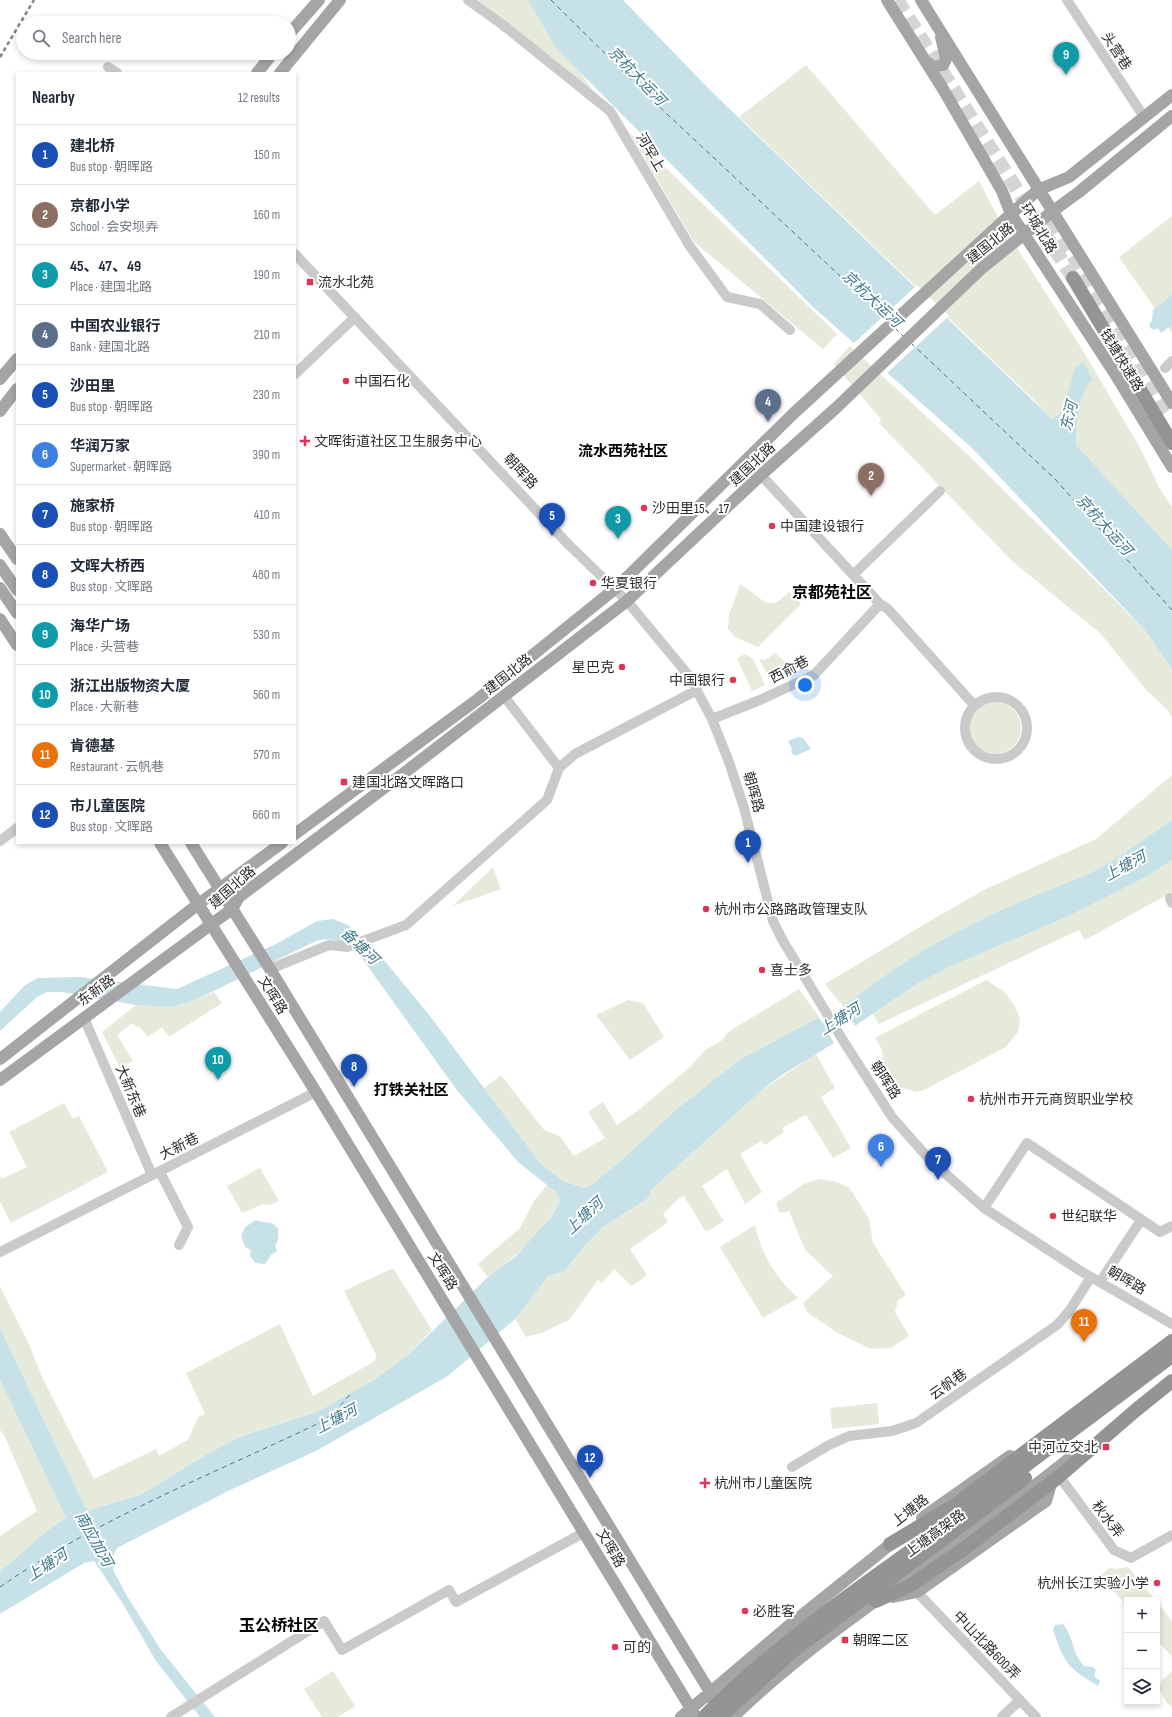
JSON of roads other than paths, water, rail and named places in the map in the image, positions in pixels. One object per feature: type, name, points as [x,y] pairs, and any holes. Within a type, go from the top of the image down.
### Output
[{"type":"highway","name":"钱塘快速路","points":[[1073,278],[1172,443]]},
{"type":"highway","points":[[1157,417],[1172,447]]},
{"type":"highway","points":[[890,1544],[955,1505],[1172,1341]]},
{"type":"highway","name":"上塘高架路","points":[[704,1717],[728,1692],[756,1667],[811,1624],[1172,1356]]},
{"type":"highway","name":"上塘高架路","points":[[720,1717],[770,1670],[820,1630],[930,1551],[1172,1368]]},
{"type":"highway","points":[[876,1601],[914,1589],[1056,1479],[1172,1381]]},
{"type":"main road","points":[[296,26],[319,0]]},
{"type":"main road","points":[[296,54],[340,0]]},
{"type":"main road","name":"环城北路","points":[[887,0],[925,61],[1002,192],[1011,214],[1117,377],[1172,467]]},
{"type":"main road","name":"环城北路","points":[[921,0],[1026,166],[1038,190],[1053,211],[1172,403]]},
{"type":"main road","points":[[925,61],[934,67],[943,65],[946,60],[938,27]]},
{"type":"main road","points":[[259,72],[268,60]]},
{"type":"main road","points":[[281,72],[291,60]]},
{"type":"main road","name":"建国北路","points":[[296,833],[478,699],[616,588],[793,414],[1038,190],[1069,177],[1172,95]]},
{"type":"main road","name":"建国北路","points":[[210,924],[232,909],[239,897],[628,601],[761,475],[836,408],[982,268],[1079,192],[1172,116]]},
{"type":"main road","points":[[0,379],[16,360]]},
{"type":"main road","points":[[0,411],[16,390]]},
{"type":"main road","points":[[0,534],[13,546],[16,556]]},
{"type":"main road","points":[[0,565],[16,589]]},
{"type":"main road","points":[[0,588],[16,612]]},
{"type":"main road","points":[[0,620],[16,644]]},
{"type":"main road","name":"文晖路","points":[[161,844],[197,905],[250,985],[485,1366],[693,1713]]},
{"type":"main road","name":"文晖路","points":[[191,844],[270,969],[506,1355],[710,1692],[720,1717]]},
{"type":"main road","name":"建国北路","points":[[197,905],[281,844]]},
{"type":"main road","name":"东新路","points":[[0,1059],[197,905]]},
{"type":"main road","name":"东新路","points":[[0,1080],[210,924]]},
{"type":"main road","name":"上塘路","points":[[681,1717],[693,1713],[710,1692],[890,1544],[983,1474],[1059,1422],[1118,1386],[1172,1347]]},
{"type":"main road","points":[[733,1717],[768,1683],[819,1642],[1055,1471],[1124,1412],[1172,1376]]},
{"type":"main road","points":[[914,1589],[1046,1502],[1055,1471]]},
{"type":"street","name":"河罕上","points":[[468,0],[503,25],[610,111],[690,245],[727,296],[760,304],[790,330]]},
{"type":"street","name":"头营巷","points":[[1067,0],[1144,117]]},
{"type":"street","points":[[108,67],[116,72]]},
{"type":"street","name":"朝晖路","points":[[296,255],[565,541],[616,588],[677,660],[697,690],[712,719],[729,762],[744,808],[773,921],[783,941],[844,1042],[892,1117],[929,1159],[984,1208],[1096,1280],[1172,1324]]},
{"type":"street","points":[[296,373],[355,317]]},
{"type":"street","points":[[761,475],[880,604],[888,609],[974,705]]},
{"type":"street","points":[[853,575],[940,491]]},
{"type":"street","name":"西俞巷","points":[[712,719],[760,700],[814,674],[880,604]]},
{"type":"street","points":[[270,969],[329,945],[347,947],[406,925],[547,800],[559,768],[575,754],[697,690]]},
{"type":"street","points":[[504,696],[559,768]]},
{"type":"street","points":[[988,697],[999,697],[1009,700],[1018,706],[1024,715],[1026,730],[1022,745],[1015,753],[1006,758],[986,758],[977,753],[970,746],[964,727],[966,717],[974,705],[988,697]]},
{"type":"street","points":[[0,841],[16,829]]},
{"type":"street","name":"大新东巷","points":[[84,1018],[156,1173],[188,1227],[179,1245]]},
{"type":"street","name":"大新巷","points":[[0,1252],[316,1092]]},
{"type":"street","points":[[984,1208],[1027,1143],[1160,1232],[1172,1226]]},
{"type":"street","name":"云帆巷","points":[[792,1467],[829,1445],[849,1436],[892,1431],[916,1422],[1057,1325],[1096,1280],[1141,1220]]},
{"type":"street","name":"秋水弄","points":[[1055,1471],[1114,1550],[1131,1558],[1172,1535]]},
{"type":"street","points":[[175,1714],[324,1621],[342,1650],[449,1590],[456,1602],[585,1532]]},
{"type":"street","name":"中山北路600弄","points":[[914,1589],[1036,1717]]},
{"type":"street","points":[[1002,1717],[1020,1700]]},
{"type":"water","name":"京杭大运河","points":[[528,0],[623,0],[711,91],[1052,419],[1062,413],[1075,368],[1083,362],[1093,379],[1084,392],[1081,400],[1077,419],[1076,445],[1172,550],[1172,669],[1144,629],[973,449],[812,306],[557,49]]},
{"type":"water","points":[[1172,295],[1172,325],[1161,333],[1152,319],[1153,310]]},
{"type":"water","points":[[798,737],[803,738],[811,749],[795,756],[791,752],[792,749],[788,741]]},
{"type":"water","points":[[1172,820],[1172,860],[1144,878],[1067,917],[953,965],[917,984],[855,1026],[843,1006],[897,967],[932,945],[997,912],[1093,872],[1120,856]]},
{"type":"water","points":[[333,919],[348,925],[375,949],[430,1016],[540,1163],[563,1181],[584,1188],[591,1185],[616,1165],[679,1107],[741,1059],[819,1017],[834,1043],[782,1075],[763,1089],[650,1191],[650,1197],[603,1227],[584,1246],[565,1271],[548,1276],[515,1319],[448,1376],[316,1451],[230,1490],[117,1548],[114,1554],[113,1570],[127,1596],[161,1650],[215,1717],[200,1717],[156,1661],[123,1604],[94,1561],[84,1563],[0,1614],[0,1572],[44,1533],[66,1518],[0,1380],[0,1328],[87,1511],[140,1495],[209,1453],[242,1436],[317,1412],[374,1380],[408,1355],[488,1277],[516,1256],[551,1217],[560,1201],[557,1193],[518,1162],[456,1089],[361,957],[345,945],[335,940],[316,941],[193,1001],[171,1007],[136,1005],[62,992],[47,992],[37,997],[0,1031],[0,1012],[25,985],[38,978],[80,977],[177,989],[276,944],[317,921]]},
{"type":"water","points":[[256,1220],[272,1223],[278,1228],[278,1240],[275,1246],[277,1251],[271,1255],[265,1264],[255,1263],[250,1256],[251,1250],[245,1247],[241,1236],[245,1227]]},
{"type":"water","points":[[1063,1624],[1067,1629],[1080,1661],[1084,1666],[1093,1667],[1096,1670],[1094,1676],[1100,1681],[1098,1686],[1073,1669],[1068,1664],[1060,1650],[1053,1630],[1055,1625]]},
{"type":"waterway","name":"东河","points":[[1154,325],[1172,312]]},
{"type":"waterway","name":"上塘河","points":[[815,1034],[857,1007]]},
{"type":"tunnel","points":[[897,0],[1073,278]]},
{"type":"tunnel","points":[[1051,220],[1172,417]]},
{"type":"railway","points":[[24,16],[34,0]]},
{"type":"railway","points":[[0,57],[16,30]]},
{"type":"place","name":"海华广场","points":[[1066,75]]},
{"type":"place","name":"流水北苑","points":[[310,282]]},
{"type":"place","name":"中国石化","points":[[346,381]]},
{"type":"place","name":"中国农业银行","points":[[768,422]]},
{"type":"place","name":"文晖街道社区卫生服务中心","points":[[305,441]]},
{"type":"place","name":"京都小学","points":[[871,496]]},
{"type":"place","name":"沙田里15、17","points":[[644,508]]},
{"type":"place","name":"中国建设银行","points":[[772,526]]},
{"type":"place","name":"沙田里","points":[[552,536]]},
{"type":"place","name":"45、47、49","points":[[618,539]]},
{"type":"place","name":"华夏银行","points":[[593,583]]},
{"type":"place","name":"星巴克","points":[[622,667]]},
{"type":"place","name":"中国银行","points":[[733,680]]},
{"type":"place","name":"建国北路文晖路口","points":[[344,782]]},
{"type":"place","name":"建北桥","points":[[748,863]]},
{"type":"place","name":"杭州市公路路政管理支队","points":[[706,909]]},
{"type":"place","name":"喜士多","points":[[762,970]]},
{"type":"place","name":"浙江出版物资大厦","points":[[218,1080]]},
{"type":"place","name":"文晖大桥西","points":[[354,1087]]},
{"type":"place","name":"杭州市开元商贸职业学校","points":[[971,1099]]},
{"type":"place","name":"华润万家","points":[[881,1167]]},
{"type":"place","name":"施家桥","points":[[938,1180]]},
{"type":"place","name":"世纪联华","points":[[1053,1216]]},
{"type":"place","name":"肯德基","points":[[1084,1342]]},
{"type":"place","name":"中河立交北","points":[[1106,1447]]},
{"type":"place","name":"市儿童医院","points":[[590,1478]]},
{"type":"place","name":"杭州市儿童医院","points":[[705,1483]]},
{"type":"place","name":"杭州长江实验小学","points":[[1157,1583]]},
{"type":"place","name":"必胜客","points":[[745,1611]]},
{"type":"place","name":"朝晖二区","points":[[845,1640]]},
{"type":"place","name":"可的","points":[[615,1647]]},
{"type":"district","name":"流水西苑社区","points":[[623,451]]},
{"type":"district","name":"京都苑社区","points":[[832,592]]},
{"type":"district","name":"打铁关社区","points":[[411,1090]]},
{"type":"district","name":"玉公桥社区","points":[[279,1625]]},
{"type":"water label","name":"备塘河","points":[[360,946]]},
{"type":"water label","name":"南应加河","points":[[94,1539]]}]
